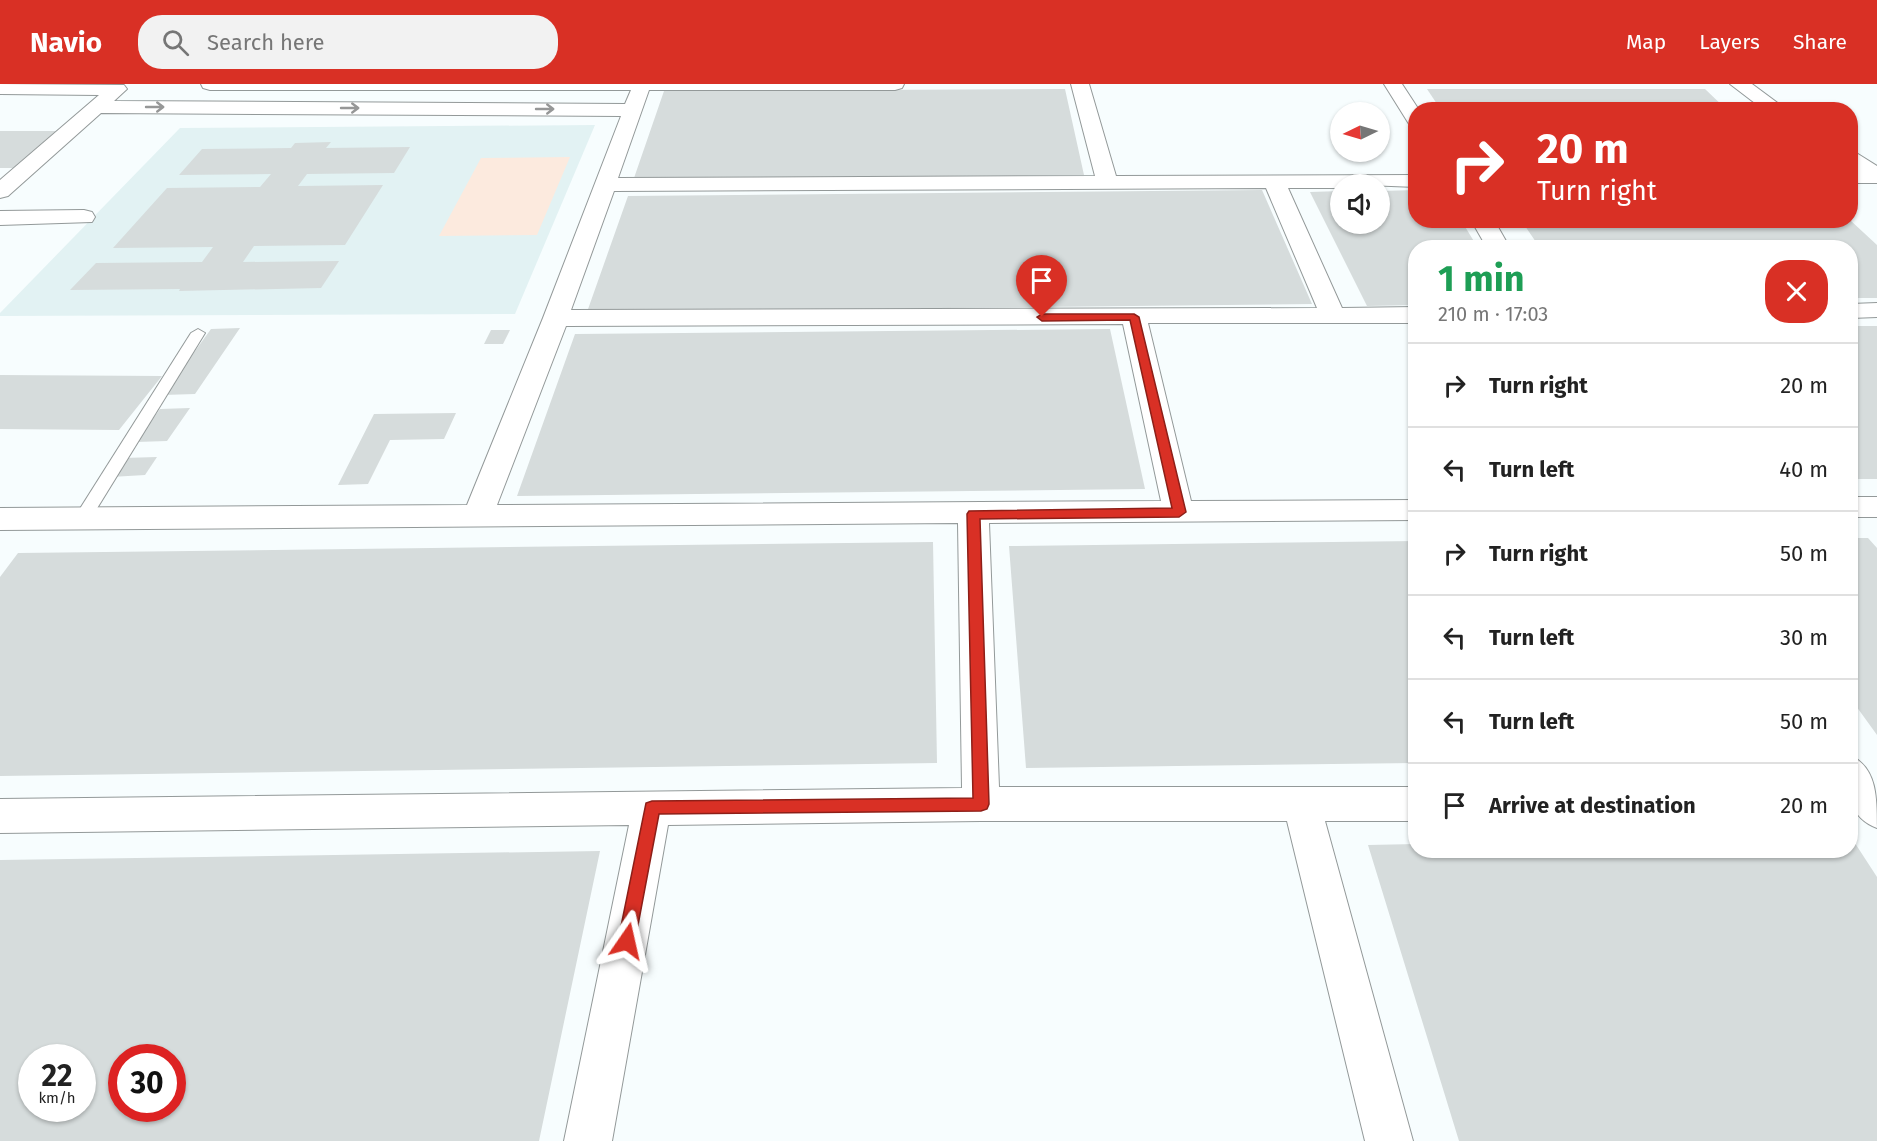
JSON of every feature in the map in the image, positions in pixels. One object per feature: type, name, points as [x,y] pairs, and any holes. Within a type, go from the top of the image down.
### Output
[{"type":"street","points":[[210,84],[895,84]]},
{"type":"street","points":[[1080,84],[1107,182]]},
{"type":"street","points":[[1393,84],[1408,107]]},
{"type":"street","points":[[1739,84],[1766,102]]},
{"type":"street","points":[[478,516],[556,318],[643,85]]},
{"type":"street","points":[[0,88],[119,86]]},
{"type":"street","points":[[3,186],[119,86]]},
{"type":"street","points":[[97,107],[632,110]]},
{"type":"street","points":[[1858,163],[1877,176]]},
{"type":"street","points":[[1858,177],[1877,176]]},
{"type":"street","points":[[1274,181],[1333,316]]},
{"type":"street","points":[[605,185],[1408,181]]},
{"type":"street","points":[[0,218],[84,217]]},
{"type":"street","points":[[1858,311],[1877,310]]},
{"type":"street","points":[[556,318],[1408,315]]},
{"type":"street","points":[[1134,317],[1179,512]]},
{"type":"street","points":[[0,519],[1408,510]]},
{"type":"street","points":[[974,514],[981,804]]},
{"type":"street","points":[[0,816],[981,804],[1408,804]]},
{"type":"street","points":[[1302,805],[1389,1141]]},
{"type":"street","points":[[588,1141],[652,808]]},
{"type":"lane","points":[[82,519],[198,333]]},
{"type":"shaded area","points":[[595,125],[515,314],[0,316],[0,313],[180,128]]},
{"type":"shaded area","points":[[570,157],[537,235],[439,236],[481,158]]},
{"type":"building","points":[[1065,89],[1084,175],[634,178],[664,91]]},
{"type":"building","points":[[1427,89],[1705,89],[1719,102],[1436,102]]},
{"type":"building","points":[[0,131],[56,131],[13,168],[0,168]]},
{"type":"building","points":[[331,142],[326,148],[410,147],[394,173],[307,174],[298,186],[383,185],[345,245],[254,246],[243,262],[339,261],[321,288],[179,291],[180,289],[70,290],[96,263],[202,262],[213,247],[113,248],[167,188],[260,187],[271,174],[179,175],[202,149],[291,148],[295,143]]},
{"type":"building","points":[[1262,190],[1312,304],[587,312],[628,196]]},
{"type":"building","points":[[1408,190],[1408,228],[1466,228],[1473,240],[1408,240],[1408,305],[1367,306],[1331,234],[1390,234],[1390,191]]},
{"type":"building","points":[[1330,191],[1330,232],[1310,192]]},
{"type":"building","points":[[1858,227],[1877,245],[1877,298],[1858,298],[1858,240],[1535,240],[1526,228]]},
{"type":"building","points":[[1858,326],[1877,326],[1877,479],[1858,479]]},
{"type":"building","points":[[240,328],[195,394],[163,395],[211,329]]},
{"type":"building","points":[[1110,329],[1145,489],[517,496],[575,334]]},
{"type":"building","points":[[491,330],[510,330],[503,344],[484,344]]},
{"type":"building","points":[[0,375],[162,376],[119,430],[0,429]]},
{"type":"building","points":[[190,408],[167,441],[136,442],[160,409]]},
{"type":"building","points":[[456,413],[444,439],[390,440],[368,484],[338,485],[374,414]]},
{"type":"building","points":[[157,457],[145,475],[111,477],[123,458]]},
{"type":"building","points":[[1858,538],[1868,538],[1877,548],[1877,735],[1858,709]]},
{"type":"building","points":[[1408,541],[1408,763],[1026,768],[1009,546]]},
{"type":"building","points":[[933,542],[937,763],[0,776],[0,577],[18,553]]},
{"type":"building","points":[[1408,844],[1408,858],[1858,858],[1858,848],[1877,877],[1877,1141],[1459,1141],[1368,845]]},
{"type":"building","points":[[600,851],[539,1141],[0,1141],[0,860]]},
{"type":"route","points":[[627,941],[652,808],[981,804],[974,514],[1179,512],[1134,317],[1042,317]]}]
